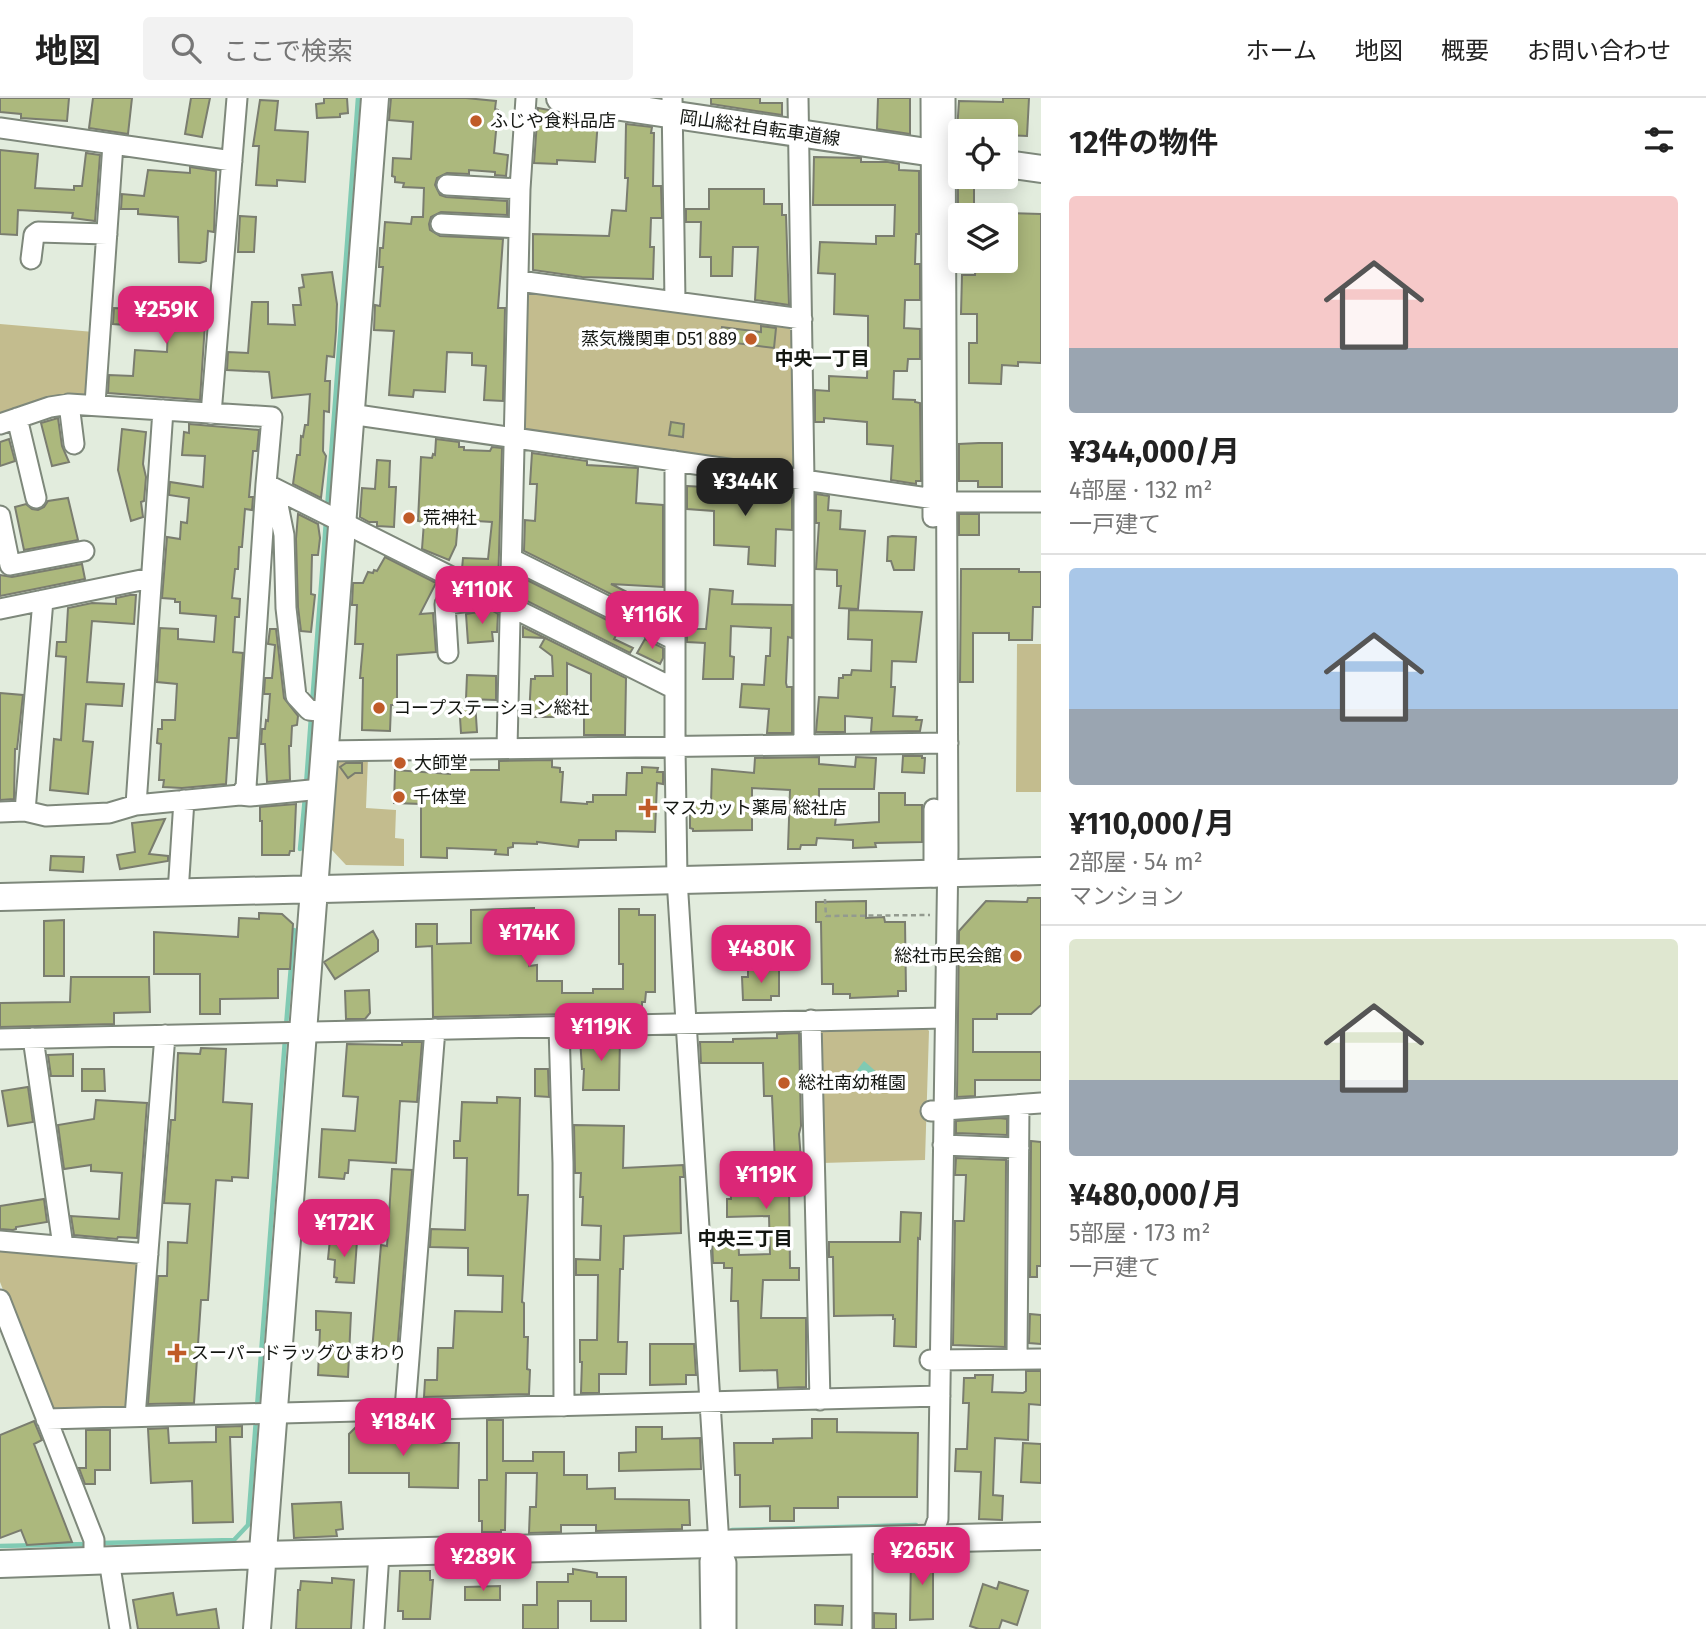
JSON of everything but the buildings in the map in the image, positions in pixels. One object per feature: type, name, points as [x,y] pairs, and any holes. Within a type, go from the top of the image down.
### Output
[{"type":"street","points":[[211,414],[237,98]]},
{"type":"street","points":[[257,1629],[262,1555],[263,1413],[292,1032],[313,889],[310,790],[324,751],[317,711],[331,517],[350,414],[375,98]]},
{"type":"street","points":[[507,748],[520,188],[526,98]]},
{"type":"street","name":"岡山総社自転車道線","points":[[560,98],[668,104],[798,133],[946,155]]},
{"type":"street","points":[[798,98],[804,480],[804,745]]},
{"type":"street","points":[[930,98],[946,155]]},
{"type":"street","points":[[930,1539],[938,1519],[934,1360],[941,873],[940,500],[945,98]]},
{"type":"street","points":[[668,104],[675,302]]},
{"type":"street","points":[[0,128],[232,161]]},
{"type":"street","points":[[95,404],[113,144]]},
{"type":"street","points":[[1018,166],[1041,169]]},
{"type":"street","points":[[447,184],[520,188]]},
{"type":"street","points":[[441,225],[519,228]]},
{"type":"street","points":[[32,259],[33,235],[38,232],[107,234]]},
{"type":"street","points":[[519,281],[802,319]]},
{"type":"street","points":[[69,404],[74,444]]},
{"type":"street","points":[[36,498],[9,421],[69,404],[272,417],[246,787],[240,795]]},
{"type":"street","points":[[136,805],[163,410]]},
{"type":"street","points":[[350,414],[940,500],[1041,502]]},
{"type":"street","points":[[675,461],[674,747],[677,879],[719,1545],[726,1563],[726,1629]]},
{"type":"street","points":[[266,484],[675,690]]},
{"type":"street","points":[[266,484],[277,500],[284,535],[286,608],[296,696],[317,711]]},
{"type":"street","points":[[0,516],[10,565],[85,551]]},
{"type":"street","points":[[512,559],[675,640]]},
{"type":"street","points":[[0,609],[151,578]]},
{"type":"street","points":[[448,653],[445,604],[473,601],[484,594]]},
{"type":"street","points":[[25,811],[43,600]]},
{"type":"street","points":[[324,751],[941,743]]},
{"type":"street","points":[[0,812],[25,811],[46,816],[109,813],[136,805],[310,790]]},
{"type":"street","points":[[178,893],[184,800]]},
{"type":"street","points":[[0,897],[1041,871]]},
{"type":"street","points":[[939,1018],[934,915],[941,873]]},
{"type":"street","points":[[0,1039],[939,1018]]},
{"type":"street","points":[[811,1020],[820,1400]]},
{"type":"street","points":[[559,1026],[563,1163],[564,1406]]},
{"type":"street","points":[[405,1409],[435,1029]]},
{"type":"street","points":[[135,1417],[165,1035]]},
{"type":"street","points":[[33,1038],[63,1246]]},
{"type":"street","points":[[938,1110],[1041,1102]]},
{"type":"street","points":[[1017,1359],[1020,1105]]},
{"type":"street","points":[[934,1360],[943,1145],[938,1110]]},
{"type":"street","points":[[943,1145],[1019,1148]]},
{"type":"street","points":[[0,1241],[148,1254]]},
{"type":"street","points":[[0,1300],[98,1552],[120,1629]]},
{"type":"street","points":[[934,1360],[1041,1359]]},
{"type":"street","points":[[46,1419],[934,1396]]},
{"type":"street","points":[[0,1564],[98,1552],[262,1555],[1041,1536]]},
{"type":"street","points":[[862,1542],[862,1629]]},
{"type":"street","points":[[711,1629],[710,1561],[719,1545]]},
{"type":"street","points":[[374,1629],[379,1553]]},
{"type":"path","points":[[825,892],[826,916],[934,915]]},
{"type":"shaded area","points":[[528,292],[788,326],[794,335],[795,468],[791,471],[528,435],[522,427]]},
{"type":"shaded area","points":[[0,324],[94,332],[90,391],[83,397],[0,416]]},
{"type":"shaded area","points":[[1017,644],[1041,644],[1041,792],[1016,792]]},
{"type":"shaded area","points":[[344,757],[368,758],[366,808],[396,810],[395,838],[404,839],[404,866],[346,865],[331,849],[337,763]]},
{"type":"shaded area","points":[[922,1023],[929,1031],[925,1160],[822,1163],[818,1031],[824,1026]]},
{"type":"shaded area","points":[[864,1061],[888,1082],[878,1094],[854,1074]]},
{"type":"shaded area","points":[[0,1245],[141,1261],[130,1405],[124,1411],[55,1414],[49,1409],[0,1282]]},
{"type":"waterway","points":[[327,509],[358,98]]},
{"type":"waterway","points":[[312,704],[326,521]]},
{"type":"waterway","points":[[306,785],[311,717]]},
{"type":"waterway","points":[[300,849],[305,797]]},
{"type":"waterway","points":[[286,1026],[294,930]]},
{"type":"waterway","points":[[257,1407],[285,1039]]},
{"type":"waterway","points":[[100,1543],[234,1540],[248,1525],[256,1419]]},
{"type":"waterway","points":[[732,1530],[916,1525]]},
{"type":"waterway","points":[[0,1546],[88,1544]]},
{"type":"place","name":"ふじや食料品店","points":[[476,121]]},
{"type":"place","name":"蒸気機関車 D51 889","points":[[751,339]]},
{"type":"place","name":"荒神社","points":[[409,518]]},
{"type":"place","name":"コープステーション総社","points":[[379,708]]},
{"type":"place","name":"大師堂","points":[[400,763]]},
{"type":"place","name":"千体堂","points":[[399,797]]},
{"type":"place","name":"マスカット薬局 総社店","points":[[648,808]]},
{"type":"place","name":"総社市民会館","points":[[1016,956]]},
{"type":"place","name":"総社南幼稚園","points":[[784,1083]]},
{"type":"place","name":"スーパードラッグひまわり","points":[[177,1353]]},
{"type":"district","name":"中央一丁目","points":[[822,358]]},
{"type":"district","name":"中央三丁目","points":[[745,1238]]}]
